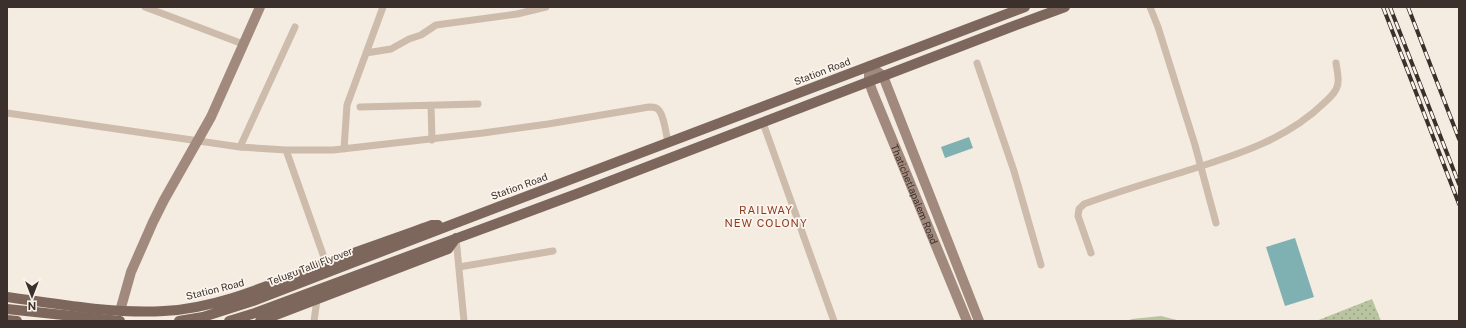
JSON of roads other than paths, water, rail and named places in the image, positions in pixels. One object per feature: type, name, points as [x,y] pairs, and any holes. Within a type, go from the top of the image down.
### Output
[{"type":"main road","points":[[7,309],[120,316],[131,272],[153,222],[211,117],[260,7]]},
{"type":"main road","name":"Station Road","points":[[7,297],[120,316],[200,307],[237,297],[432,225],[448,226],[1025,7]]},
{"type":"main road","points":[[229,321],[255,313],[579,193],[1065,7]]},
{"type":"main road","points":[[870,66],[883,76],[979,321]]},
{"type":"main road","name":"Thatichetlapalem Road","points":[[870,66],[869,82],[967,321]]},
{"type":"main road","name":"Telugu Talli Flyover","points":[[178,321],[203,317],[253,301],[448,226]]},
{"type":"main road","points":[[260,321],[448,249],[456,238]]},
{"type":"main road","points":[[7,320],[17,321]]},
{"type":"street","points":[[145,7],[154,9],[243,44]]},
{"type":"street","points":[[344,149],[347,105],[383,7]]},
{"type":"street","points":[[1150,7],[1158,27],[1201,166],[1216,223]]},
{"type":"street","points":[[366,53],[391,49],[409,39],[421,35],[436,25],[517,14],[543,8]]},
{"type":"street","points":[[240,147],[295,27]]},
{"type":"street","points":[[977,63],[1014,171],[1041,265]]},
{"type":"street","points":[[1091,254],[1078,216],[1079,209],[1084,204],[1246,151],[1280,136],[1317,110],[1337,89],[1338,80],[1336,63]]},
{"type":"street","points":[[360,107],[478,104]]},
{"type":"street","points":[[431,105],[432,140]]},
{"type":"street","points":[[7,113],[197,142],[286,150],[344,149],[432,140],[548,124],[649,107],[660,110],[668,142]]},
{"type":"street","points":[[763,123],[834,321]]},
{"type":"street","points":[[286,150],[326,263]]},
{"type":"street","points":[[456,238],[464,321]]},
{"type":"street","points":[[459,267],[553,251]]},
{"type":"street","points":[[314,321],[317,300]]},
{"type":"water","points":[[969,137],[973,148],[945,158],[941,147]]},
{"type":"water","points":[[1295,238],[1314,297],[1285,306],[1266,247]]},
{"type":"railway","points":[[1383,7],[1459,204]]},
{"type":"railway","points":[[1390,7],[1459,184]]},
{"type":"railway","points":[[1408,7],[1459,139]]},
{"type":"district","name":"RAILWAY NEW COLONY","points":[[766,216]]}]
